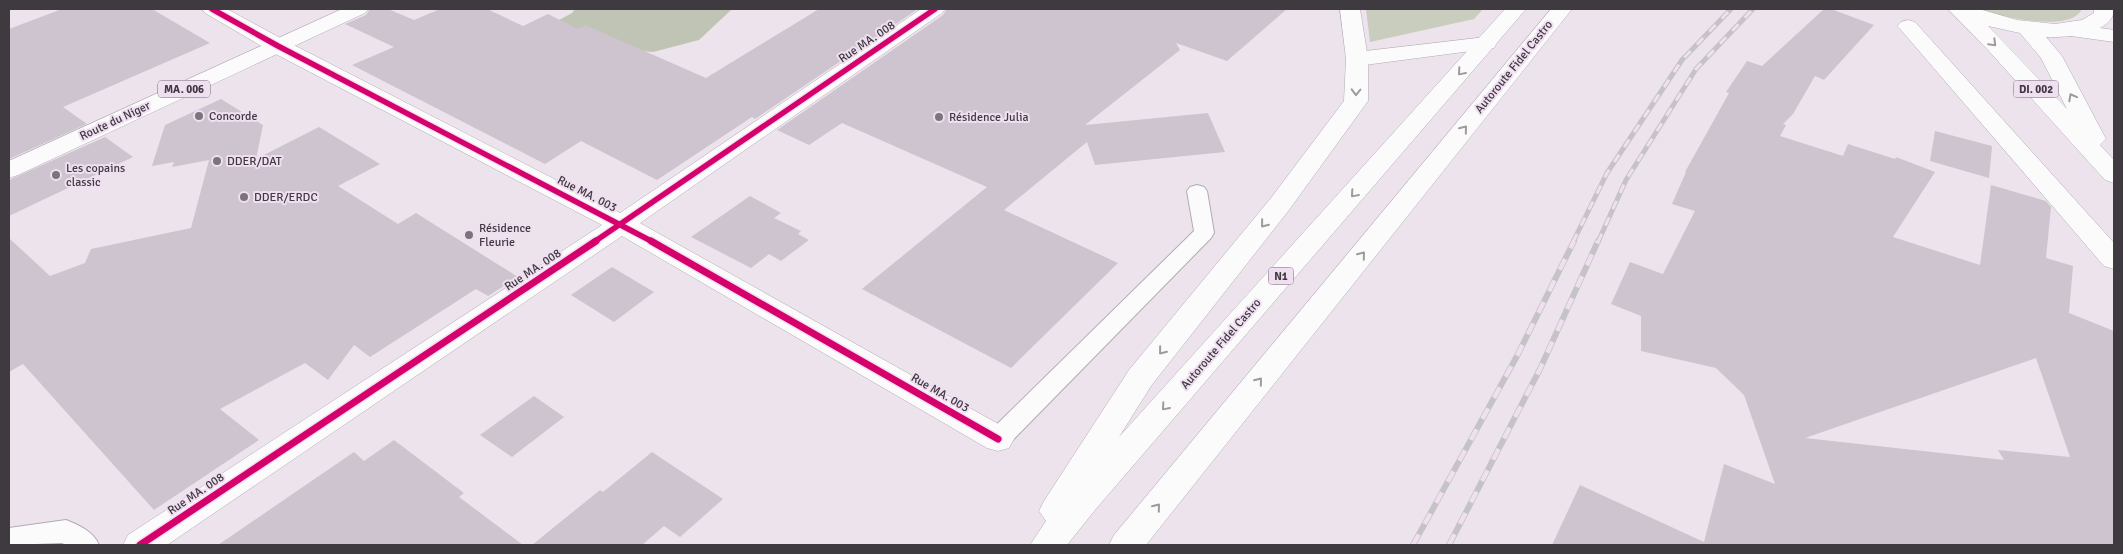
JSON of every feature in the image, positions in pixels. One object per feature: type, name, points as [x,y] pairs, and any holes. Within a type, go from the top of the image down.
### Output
[{"type":"main road","name":"Rue MA. 003","points":[[212,9],[278,46],[621,224],[998,439]]},
{"type":"main road","name":"Route du Niger","points":[[9,170],[358,9]]},
{"type":"main road","name":"Rue MA. 008","points":[[140,545],[621,224],[935,9]]},
{"type":"main road","points":[[1034,545],[1140,378],[1280,204],[1356,101],[1357,59],[1350,9]]},
{"type":"main road","name":"Autoroute Fidel Castro","points":[[1047,545],[1083,500],[1516,9]]},
{"type":"main road","name":"Autoroute Fidel Castro","points":[[1126,545],[1562,9]]},
{"type":"main road","points":[[1959,9],[2003,24],[2114,36]]},
{"type":"main road","name":"DI. 002","points":[[1959,9],[1996,45],[2113,173]]},
{"type":"main road","points":[[2072,30],[2093,25],[2104,16],[2104,9]]},
{"type":"main road","points":[[1908,26],[2114,260]]},
{"type":"main road","name":"DI. 002","points":[[2027,28],[2051,56],[2113,173]]},
{"type":"main road","points":[[1357,59],[1486,43]]},
{"type":"lane","points":[[998,439],[1204,233],[1197,191]]},
{"type":"lane","points":[[9,539],[66,531],[86,545]]},
{"type":"green space","points":[[575,9],[732,9],[699,40],[653,52],[609,48],[533,34],[572,13]]},
{"type":"green space","points":[[1366,9],[1483,9],[1474,19],[1370,42]]},
{"type":"green space","points":[[1979,9],[2082,9],[2075,16],[2064,21],[2049,22],[2017,19]]},
{"type":"building","points":[[62,9],[152,9],[210,43],[63,107],[87,124],[9,159],[9,29]]},
{"type":"building","points":[[370,9],[388,9],[414,20],[440,9],[487,9],[523,26],[548,14],[578,29],[585,25],[706,78],[819,9],[918,9],[755,119],[752,117],[657,180],[581,141],[545,164],[352,65],[394,47],[345,24],[366,15]]},
{"type":"building","points":[[947,9],[1287,9],[1227,61],[1176,43],[1180,50],[1085,125],[1208,113],[1225,152],[1095,165],[1087,142],[1004,210],[1118,263],[1011,368],[862,289],[987,187],[842,123],[809,145],[777,130],[943,15]]},
{"type":"building","points":[[1824,9],[1831,9],[1874,25],[1824,80],[1815,76],[1793,114],[1783,124],[1786,125],[1780,136],[1843,156],[1848,144],[1895,159],[1896,157],[1935,172],[1893,237],[1980,265],[1991,185],[2046,201],[2051,207],[2046,258],[2073,266],[2069,313],[2114,331],[2114,545],[1552,545],[1580,485],[1704,542],[1724,464],[1775,484],[1744,395],[1716,368],[1641,351],[1641,316],[1611,304],[1630,262],[1663,274],[1695,211],[1672,204],[1685,172],[1729,93],[1726,92],[1747,61],[1762,66]],"holes":[[[2036,358],[2070,457],[1998,450],[2004,460],[1805,438]]]},
{"type":"building","points":[[221,99],[263,125],[256,159],[319,127],[380,164],[338,186],[398,224],[416,213],[518,277],[488,296],[476,289],[370,357],[354,345],[328,380],[305,363],[220,409],[259,440],[154,510],[23,364],[9,372],[9,238],[50,276],[85,263],[91,249],[191,228],[209,160],[172,167],[174,162],[152,166],[165,125]]},
{"type":"building","points":[[1935,131],[1992,146],[1989,178],[1930,161]]},
{"type":"building","points":[[105,137],[133,157],[9,216],[9,180]]},
{"type":"building","points":[[750,196],[781,213],[774,218],[801,231],[798,234],[809,240],[781,261],[769,254],[751,268],[691,237]]},
{"type":"building","points":[[612,267],[654,292],[614,322],[571,295]]},
{"type":"building","points":[[534,396],[564,417],[512,457],[480,435]]},
{"type":"building","points":[[394,440],[464,493],[459,497],[523,545],[218,545],[354,452],[364,461]]},
{"type":"building","points":[[652,452],[723,499],[680,537],[664,526],[642,545],[532,545],[600,490],[603,492]]},
{"type":"railway","points":[[1573,242],[1607,173],[1682,60],[1731,9]]},
{"type":"railway","points":[[1598,242],[1626,180],[1696,69],[1753,9]]},
{"type":"railway","points":[[1413,545],[1517,356],[1574,241]]},
{"type":"railway","points":[[1449,545],[1540,369],[1598,241]]},
{"type":"cycle path","points":[[212,9],[278,46],[621,224],[998,439]]},
{"type":"cycle path","points":[[140,545],[621,224],[935,9]]},
{"type":"place","name":"Concorde","points":[[199,116]]},
{"type":"place","name":"Résidence Julia","points":[[939,117]]},
{"type":"place","name":"DDER/DAT","points":[[217,161]]},
{"type":"place","name":"Les copains classic","points":[[56,175]]},
{"type":"place","name":"DDER/ERDC","points":[[244,197]]},
{"type":"place","name":"Résidence Fleurie","points":[[469,235]]}]
